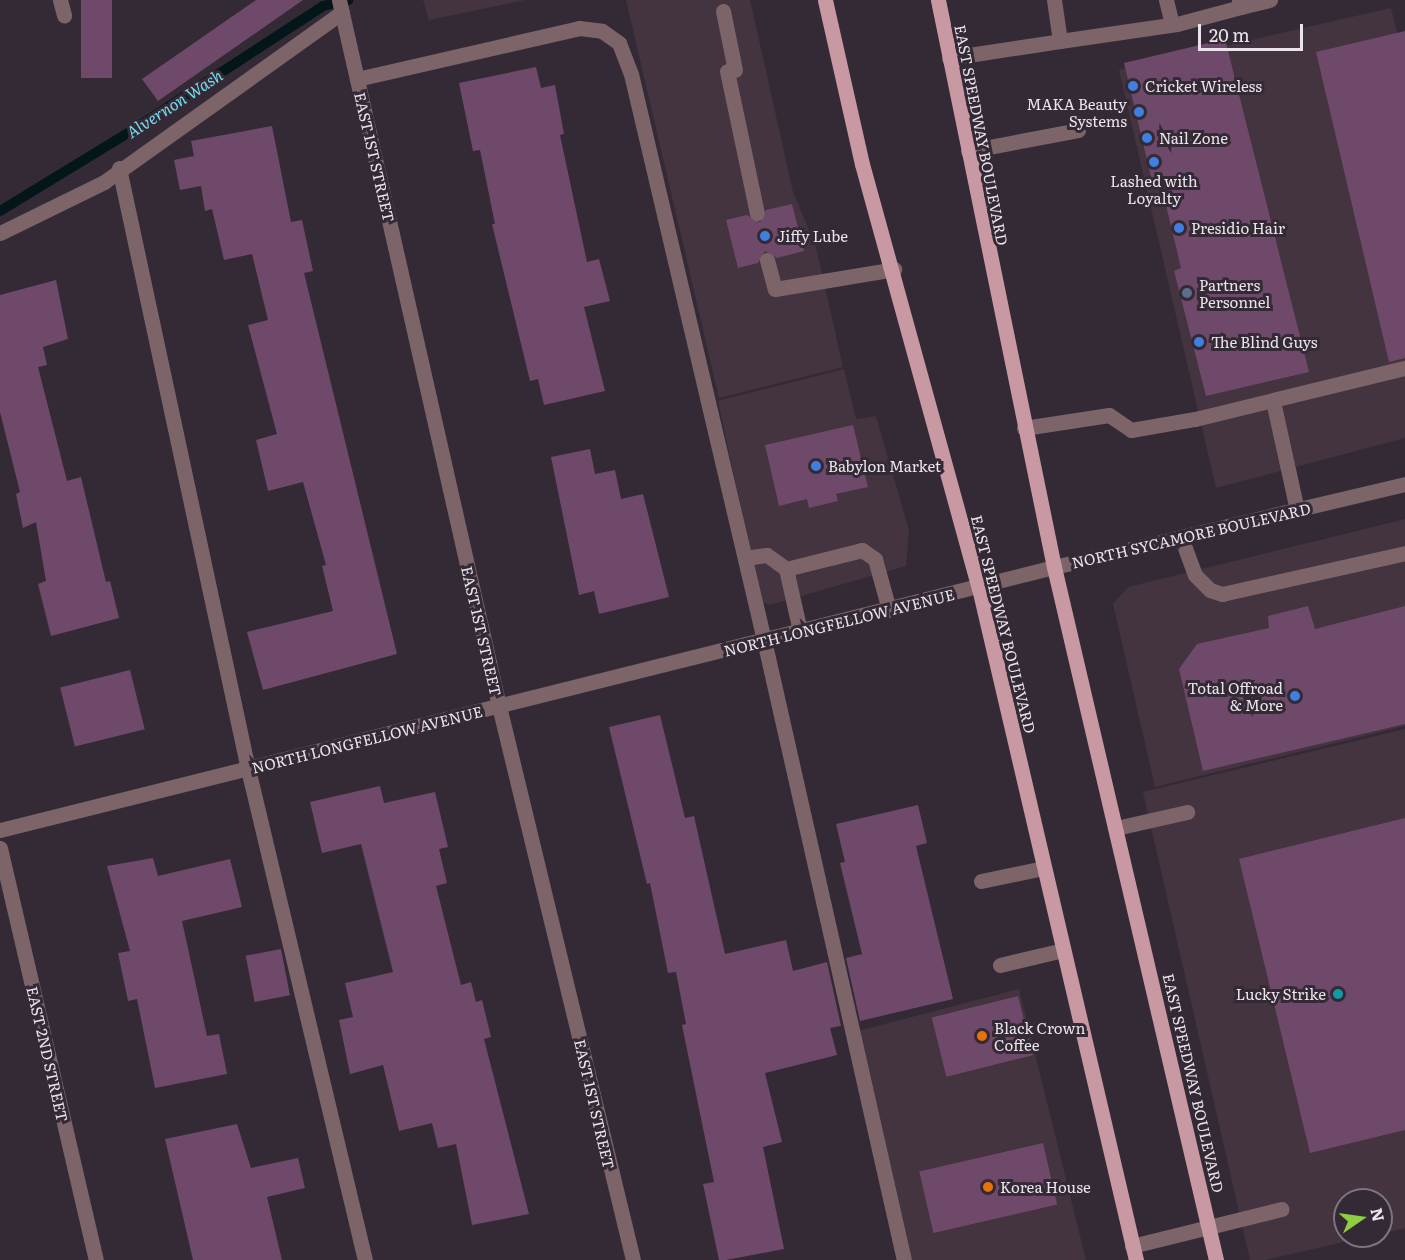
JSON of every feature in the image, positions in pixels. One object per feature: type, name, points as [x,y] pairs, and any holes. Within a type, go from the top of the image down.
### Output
[{"type":"main road","name":"EAST SPEEDWAY BOULEVARD","points":[[825,0],[862,164],[894,269],[979,588],[1134,1253]]},
{"type":"main road","name":"EAST SPEEDWAY BOULEVARD","points":[[938,0],[1054,567],[1216,1260]]},
{"type":"street","points":[[1054,0],[1060,41]]},
{"type":"street","points":[[1166,0],[1172,24]]},
{"type":"street","points":[[949,58],[1172,24],[1240,4],[1270,0]]},
{"type":"street","points":[[0,233],[104,182],[118,168],[340,6]]},
{"type":"street","name":"EAST 1ST STREET","points":[[340,6],[499,706],[633,1260]]},
{"type":"street","points":[[723,11],[731,71],[758,213]]},
{"type":"street","points":[[357,80],[579,28],[602,31],[619,43],[631,74],[745,558],[904,1260]]},
{"type":"street","points":[[968,151],[1078,130]]},
{"type":"street","points":[[118,168],[248,769],[365,1260]]},
{"type":"street","points":[[767,260],[775,289],[894,269]]},
{"type":"street","points":[[1024,428],[1109,415],[1131,430],[1273,401],[1405,368]]},
{"type":"street","points":[[1273,401],[1297,510]]},
{"type":"street","name":"NORTH SYCAMORE BOULEVARD","points":[[979,588],[1054,567],[1405,484]]},
{"type":"street","points":[[1181,537],[1195,575],[1210,590],[1222,594],[1405,553]]},
{"type":"street","points":[[786,569],[862,550],[870,553],[889,610]]},
{"type":"street","points":[[745,558],[767,555],[786,569],[800,632]]},
{"type":"street","name":"NORTH LONGFELLOW AVENUE","points":[[0,830],[979,588]]},
{"type":"street","points":[[1116,828],[1187,812]]},
{"type":"street","name":"EAST 2ND STREET","points":[[0,848],[96,1260]]},
{"type":"street","points":[[981,881],[1044,868]]},
{"type":"street","points":[[1000,965],[1064,950]]},
{"type":"street","points":[[1134,1253],[1208,1226],[1281,1209]]},
{"type":"shaded area","points":[[423,0],[525,0],[429,20]]},
{"type":"shaded area","points":[[626,0],[750,0],[793,192],[816,247],[843,367],[719,398]]},
{"type":"shaded area","points":[[1391,8],[1405,64],[1405,438],[1216,488],[1119,70]]},
{"type":"shaded area","points":[[844,369],[856,419],[876,416],[909,530],[906,566],[770,605],[761,601],[718,401]]},
{"type":"shaded area","points":[[1405,519],[1405,726],[1155,787],[1113,604],[1128,587]]},
{"type":"shaded area","points":[[1405,729],[1405,1228],[1393,1231],[1393,1188],[1333,1188],[1333,1245],[1266,1260],[1250,1260],[1143,792]]},
{"type":"shaded area","points":[[1019,989],[1086,1260],[911,1260],[858,1031]]},
{"type":"building","points":[[81,0],[112,0],[112,78],[81,78]]},
{"type":"building","points":[[256,0],[303,0],[158,101],[142,79]]},
{"type":"building","points":[[1405,31],[1405,358],[1389,362],[1316,52]]},
{"type":"building","points":[[1225,39],[1309,372],[1206,396],[1174,271],[1181,268],[1160,180],[1152,181],[1124,63]]},
{"type":"building","points":[[536,67],[541,88],[555,85],[564,134],[560,135],[587,262],[599,259],[610,301],[584,307],[605,391],[544,405],[538,379],[530,381],[492,224],[495,224],[480,150],[473,151],[459,83]]},
{"type":"building","points":[[272,126],[291,222],[302,220],[313,271],[304,273],[397,654],[263,690],[247,632],[333,611],[322,566],[326,565],[303,482],[268,491],[256,440],[277,434],[248,325],[268,320],[252,254],[224,260],[212,209],[205,211],[201,186],[180,190],[174,160],[194,156],[191,141]]},
{"type":"building","name":"Jiffy Lube","points":[[792,204],[804,251],[777,258],[765,251],[758,263],[738,268],[726,220],[747,215],[760,222],[766,210]]},
{"type":"building","points":[[56,280],[68,339],[43,347],[47,365],[38,367],[67,481],[81,477],[106,582],[110,581],[119,618],[51,636],[38,584],[46,581],[36,522],[23,528],[16,494],[20,492],[0,412],[0,295]]},
{"type":"building","name":"Babylon Market","points":[[853,425],[868,487],[836,494],[838,501],[809,508],[807,499],[779,506],[765,445]]},
{"type":"building","points":[[590,449],[595,474],[615,470],[621,499],[643,494],[669,597],[599,614],[594,591],[579,595],[551,457]]},
{"type":"building","name":"Total Offroad & More","points":[[1308,606],[1315,629],[1405,606],[1405,724],[1203,771],[1179,669],[1197,644],[1269,628],[1268,616]]},
{"type":"building","points":[[130,670],[145,729],[75,747],[60,687]]},
{"type":"building","points":[[660,715],[685,818],[694,816],[725,954],[786,940],[793,971],[827,962],[841,1026],[830,1028],[837,1055],[765,1073],[782,1142],[763,1147],[784,1249],[726,1260],[719,1260],[703,1184],[714,1182],[682,1025],[686,1024],[676,972],[668,973],[650,883],[647,884],[609,727]]},
{"type":"building","points":[[380,786],[384,803],[435,792],[448,847],[439,849],[447,883],[436,886],[461,985],[471,982],[476,1002],[482,1000],[491,1037],[484,1039],[529,1214],[472,1225],[456,1144],[438,1148],[432,1123],[399,1131],[383,1065],[350,1074],[339,1020],[353,1017],[345,983],[393,972],[361,844],[322,853],[310,802]]},
{"type":"building","points":[[918,805],[927,843],[916,846],[953,999],[860,1021],[846,958],[862,954],[840,863],[845,862],[836,824]]},
{"type":"building","name":"Lucky Strike","points":[[1405,818],[1405,1130],[1310,1153],[1239,859]]},
{"type":"building","points":[[153,858],[158,876],[230,859],[242,907],[182,921],[207,1036],[219,1034],[227,1074],[155,1088],[137,999],[128,1001],[118,953],[130,951],[107,866]]},
{"type":"building","points":[[281,949],[290,995],[255,1002],[246,956]]},
{"type":"building","name":"Black Crown Coffee","points":[[1018,996],[1033,1055],[946,1077],[932,1018]]},
{"type":"building","points":[[237,1124],[251,1168],[298,1158],[305,1188],[267,1197],[282,1260],[193,1260],[165,1139]]},
{"type":"building","name":"Korea House","points":[[1043,1143],[1057,1204],[933,1233],[919,1172]]},
{"type":"waterway","name":"Alvernon Wash","points":[[0,211],[136,128],[323,6],[348,0]]},
{"type":"place","name":"Cricket Wireless","points":[[1133,86]]},
{"type":"place","name":"MAKA Beauty Systems","points":[[1139,112]]},
{"type":"place","name":"Nail Zone","points":[[1147,138]]},
{"type":"place","name":"Lashed with Loyalty","points":[[1154,162]]},
{"type":"place","name":"Presidio Hair","points":[[1179,228]]},
{"type":"place","name":"Jiffy Lube","points":[[765,236]]},
{"type":"place","name":"Partners Personnel","points":[[1187,293]]},
{"type":"place","name":"The Blind Guys","points":[[1199,342]]},
{"type":"place","name":"Babylon Market","points":[[816,466]]},
{"type":"place","name":"Total Offroad & More","points":[[1295,696]]},
{"type":"place","name":"Lucky Strike","points":[[1338,994]]},
{"type":"place","name":"Black Crown Coffee","points":[[982,1036]]},
{"type":"place","name":"Korea House","points":[[988,1187]]}]
